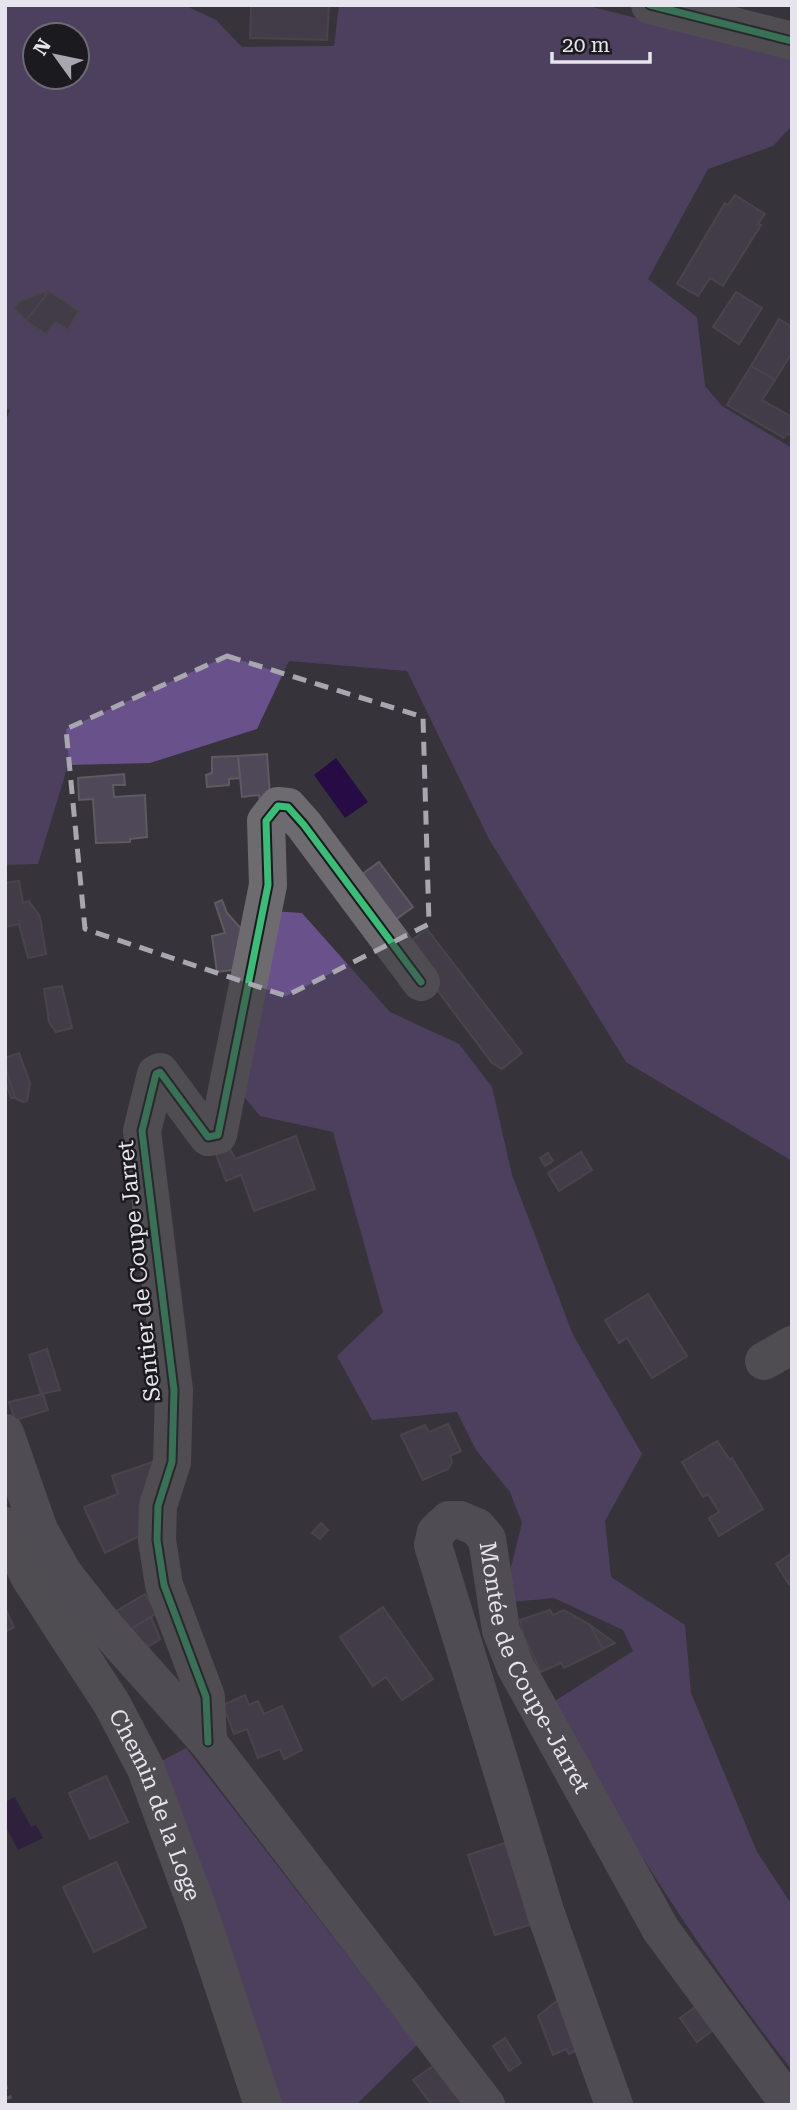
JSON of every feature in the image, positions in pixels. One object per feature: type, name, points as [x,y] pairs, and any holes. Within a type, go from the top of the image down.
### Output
[{"type":"main road","points":[[5,1433],[39,1530],[63,1573],[106,1628],[208,1742],[486,2105]]},
{"type":"main road","name":"Montée de Coupe-Jarret","points":[[614,2105],[547,1917],[433,1545],[436,1532],[449,1520],[460,1520],[477,1527],[487,1539],[501,1630],[515,1665],[661,1930],[790,2105]]},
{"type":"street","points":[[650,5],[792,41]]},
{"type":"street","name":"Sentier de Coupe Jarret","points":[[208,1742],[206,1697],[164,1584],[158,1540],[158,1506],[172,1462],[174,1390],[142,1131],[150,1091],[156,1074],[160,1072],[208,1137],[218,1135],[268,885],[266,821],[278,806],[288,807],[304,825],[421,982]]},
{"type":"street","name":"Chemin de la Loge","points":[[5,1526],[30,1578],[113,1704],[146,1769],[201,1918],[263,2105]]},
{"type":"highlighted area","points":[[227,656],[423,717],[429,924],[286,996],[85,929],[66,729]]},
{"type":"shaded area","points":[[5,5],[184,5],[216,20],[242,47],[334,46],[339,5],[585,5],[792,58],[792,126],[773,146],[708,169],[648,279],[697,317],[705,386],[722,406],[792,448],[792,1161],[626,1062],[489,839],[407,671],[289,661],[257,729],[150,763],[68,765],[38,864],[5,865],[5,423],[10,410],[5,408]]},
{"type":"shaded area","points":[[336,758],[368,802],[345,818],[314,775]]},
{"type":"shaded area","points":[[271,911],[302,913],[390,1012],[459,1044],[492,1087],[512,1175],[573,1335],[642,1454],[605,1521],[611,1577],[685,1625],[691,1693],[757,1852],[792,1905],[792,2070],[726,1982],[664,1891],[607,1798],[555,1701],[633,1651],[623,1630],[554,1598],[511,1602],[508,1579],[522,1523],[510,1492],[476,1450],[457,1412],[372,1420],[337,1356],[383,1312],[333,1132],[260,1116],[237,1088]]},
{"type":"shaded area","points":[[186,1748],[417,2045],[356,2105],[281,2105],[156,1764]]},
{"type":"shaded area","points":[[15,1797],[31,1827],[36,1825],[43,1838],[18,1850],[5,1825],[5,1802]]},
{"type":"building","points":[[251,5],[329,5],[327,40],[250,38]]},
{"type":"building","points":[[735,195],[765,214],[758,224],[761,225],[723,286],[710,278],[698,296],[677,284],[725,203],[728,205]]},
{"type":"building","points":[[49,291],[26,321],[13,308],[21,300]]},
{"type":"building","points":[[49,291],[79,311],[68,330],[55,322],[46,334],[26,321]]},
{"type":"building","points":[[736,292],[762,308],[739,344],[713,327]]},
{"type":"building","points":[[779,319],[792,327],[792,353],[775,380],[751,366]]},
{"type":"building","points":[[751,366],[775,380],[762,400],[792,417],[792,436],[787,434],[784,438],[727,405]]},
{"type":"building","points":[[267,754],[270,796],[261,809],[259,795],[242,797],[238,756]]},
{"type":"building","points":[[238,756],[240,778],[229,779],[229,785],[207,787],[206,775],[212,773],[212,757]]},
{"type":"building","points":[[124,774],[125,785],[113,785],[114,797],[145,795],[147,837],[130,839],[130,842],[96,843],[93,799],[79,800],[78,778]]},
{"type":"building","points":[[379,862],[413,907],[384,928],[350,883]]},
{"type":"building","points":[[19,881],[23,903],[29,901],[40,917],[46,954],[28,958],[19,924],[5,927],[5,883]]},
{"type":"building","points":[[222,900],[227,913],[253,942],[247,968],[217,972],[212,936],[225,933],[215,903]]},
{"type":"building","points":[[427,929],[522,1053],[502,1069],[492,1063],[404,946]]},
{"type":"building","points":[[62,986],[72,1028],[56,1032],[49,1022],[44,989]]},
{"type":"building","points":[[19,1053],[30,1083],[27,1101],[23,1102],[15,1098],[5,1066],[5,1058]]},
{"type":"building","points":[[6,1070],[15,1098],[11,1098],[5,1080]]},
{"type":"building","points":[[296,1136],[315,1189],[254,1211],[241,1175],[226,1181],[214,1149],[227,1143],[235,1159]]},
{"type":"building","points":[[581,1152],[592,1170],[559,1191],[548,1173]]},
{"type":"building","points":[[548,1153],[553,1161],[545,1166],[540,1158]]},
{"type":"building","points":[[648,1294],[687,1356],[652,1378],[627,1338],[619,1343],[605,1320]]},
{"type":"building","points":[[47,1349],[60,1390],[41,1394],[29,1355]]},
{"type":"building","points":[[43,1394],[48,1410],[15,1420],[9,1402]]},
{"type":"building","points":[[448,1424],[461,1451],[450,1456],[452,1462],[448,1469],[423,1480],[401,1435],[425,1425],[429,1432]]},
{"type":"building","points":[[717,1441],[730,1460],[732,1458],[763,1509],[719,1536],[709,1518],[719,1512],[708,1494],[703,1497],[682,1462]]},
{"type":"building","points":[[156,1461],[150,1531],[105,1553],[84,1507],[118,1494],[112,1476]]},
{"type":"building","points":[[321,1523],[328,1530],[320,1539],[312,1533]]},
{"type":"building","points":[[792,1553],[792,1582],[789,1584],[776,1564]]},
{"type":"building","points":[[145,1594],[157,1613],[128,1631],[113,1613]]},
{"type":"building","points":[[383,1607],[433,1679],[402,1700],[386,1677],[373,1686],[340,1637]]},
{"type":"building","points":[[5,1608],[14,1627],[5,1632]]},
{"type":"building","points":[[550,1610],[553,1615],[564,1610],[590,1625],[603,1649],[564,1668],[561,1663],[541,1672],[524,1637],[520,1620]]},
{"type":"building","points":[[151,1617],[160,1639],[149,1646],[128,1631]]},
{"type":"building","points":[[590,1625],[615,1643],[603,1649]]},
{"type":"building","points":[[245,1695],[249,1705],[258,1701],[264,1714],[282,1706],[302,1750],[284,1759],[280,1749],[258,1758],[247,1729],[234,1734],[223,1705]]},
{"type":"building","points":[[106,1776],[128,1822],[90,1839],[69,1793]]},
{"type":"building","points":[[511,1841],[530,1925],[495,1935],[468,1855]]},
{"type":"building","points":[[116,1862],[146,1927],[94,1952],[63,1887]]},
{"type":"building","points":[[559,1999],[576,2051],[569,2054],[566,2049],[553,2055],[538,2016]]},
{"type":"building","points":[[698,2005],[716,2028],[697,2042],[680,2018]]},
{"type":"building","points":[[505,2038],[521,2063],[509,2071],[493,2046]]},
{"type":"building","points":[[437,2063],[469,2105],[432,2105],[413,2080]]},
{"type":"railway","points":[[5,2086],[12,2105]]},
{"type":"cycle path","points":[[650,5],[792,41]]},
{"type":"cycle path","points":[[208,1742],[206,1697],[164,1585],[157,1540],[158,1506],[172,1462],[174,1390],[142,1131],[156,1074],[160,1072],[208,1137],[218,1135],[268,885],[266,821],[278,806],[288,807],[304,825],[421,982]]}]
